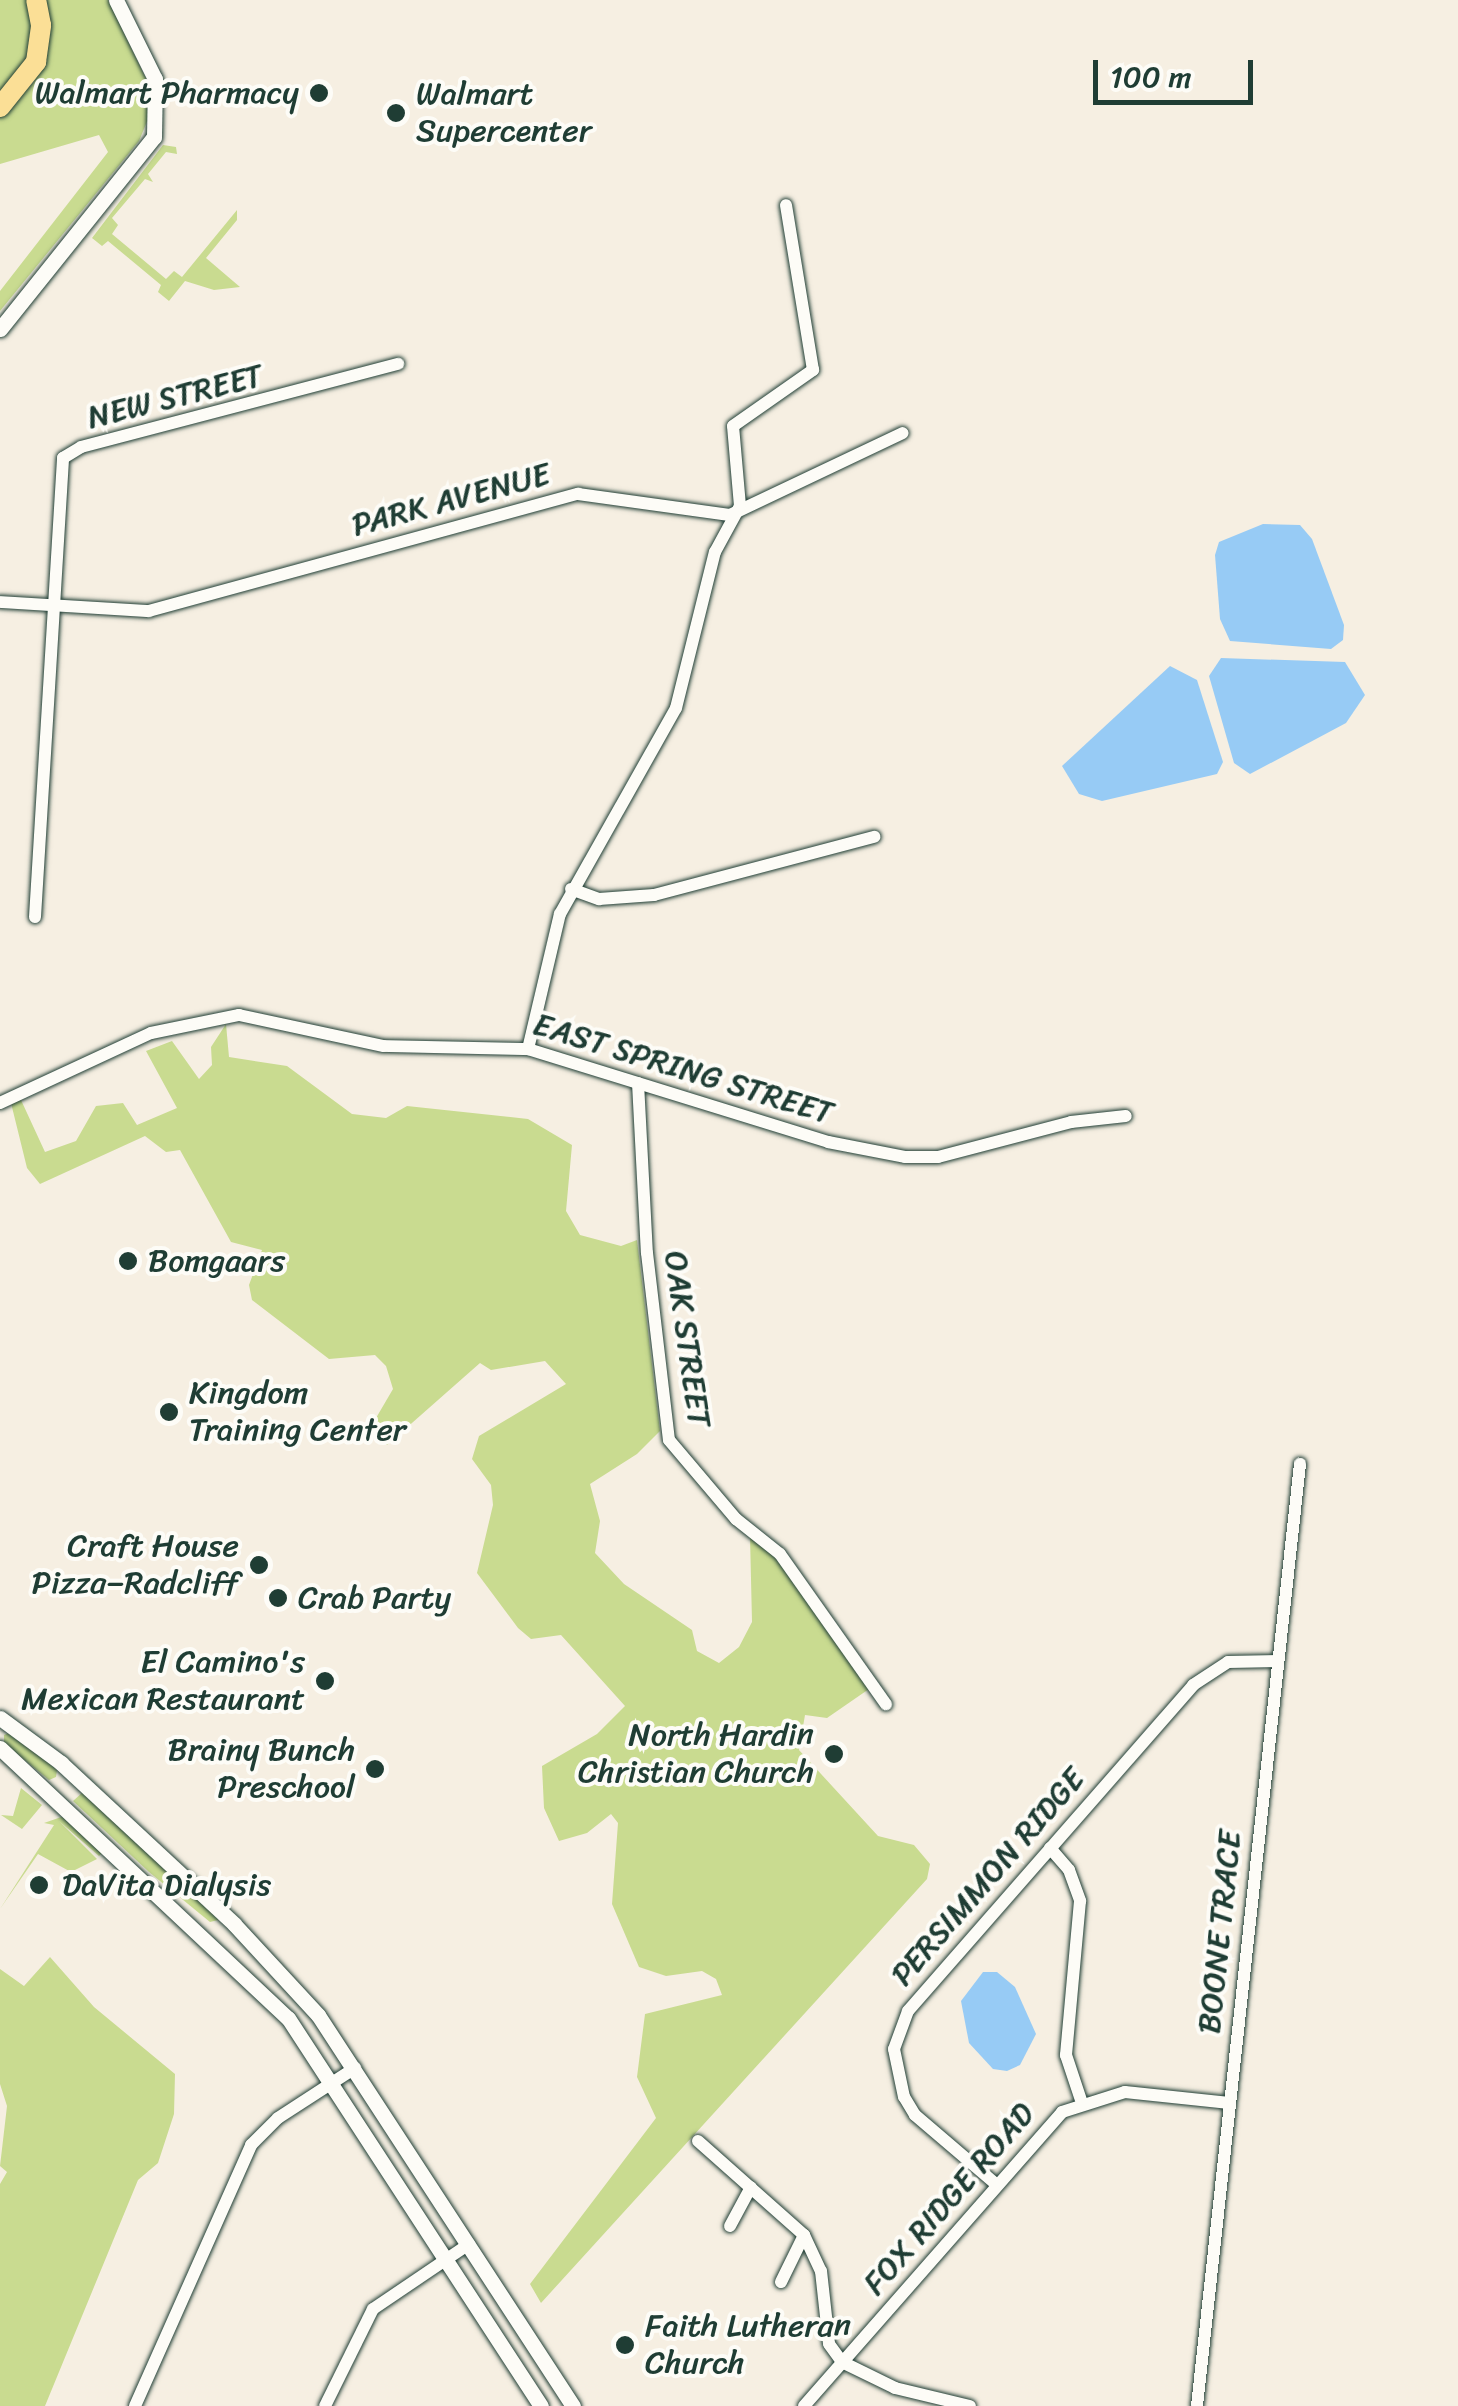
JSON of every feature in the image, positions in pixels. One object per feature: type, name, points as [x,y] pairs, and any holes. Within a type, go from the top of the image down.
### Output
[{"type":"highway","points":[[0,106],[36,62],[41,25],[36,0]]},
{"type":"street","points":[[0,329],[154,137],[155,79],[116,0]]},
{"type":"street","points":[[528,1050],[571,889],[665,738],[715,552],[738,512],[732,426],[813,370],[786,204]]},
{"type":"street","name":"NEW STREET","points":[[35,917],[58,476],[70,452],[398,364]]},
{"type":"street","points":[[738,512],[903,434]]},
{"type":"street","name":"PARK AVENUE","points":[[0,602],[149,611],[578,494],[738,512]]},
{"type":"street","points":[[571,889],[598,899],[654,895],[874,837]]},
{"type":"street","name":"EAST SPRING STREET","points":[[0,1103],[120,1045],[224,1015],[384,1046],[528,1050],[828,1142],[905,1157],[938,1157],[1071,1122],[1126,1116]]},
{"type":"street","name":"OAK STREET","points":[[638,1083],[647,1253],[670,1440],[736,1519],[780,1554],[886,1704]]},
{"type":"street","name":"BOONE TRACE","points":[[1197,2406],[1300,1464]]},
{"type":"street","name":"PERSIMMON RIDGE","points":[[997,2185],[915,2115],[896,2074],[894,2049],[919,1996],[1209,1671],[1243,1660],[1278,1661]]},
{"type":"street","points":[[0,1718],[60,1763],[284,1975],[356,2068],[573,2406]]},
{"type":"street","points":[[0,1748],[242,1970],[288,2018],[334,2082],[540,2406]]},
{"type":"street","points":[[1050,1848],[1070,1870],[1080,1901],[1066,2054],[1081,2100]]},
{"type":"street","points":[[134,2406],[251,2145],[278,2118],[356,2068]]},
{"type":"street","name":"FOX RIDGE ROAD","points":[[804,2406],[1062,2112],[1081,2100],[1124,2092],[1228,2103]]},
{"type":"street","points":[[698,2141],[804,2235],[821,2271],[830,2344],[842,2362],[895,2388],[970,2406]]},
{"type":"street","points":[[730,2226],[751,2187]]},
{"type":"street","points":[[781,2282],[804,2235]]},
{"type":"street","points":[[326,2406],[374,2309],[469,2244]]},
{"type":"green space","points":[[0,0],[29,0],[33,17],[28,61],[0,97]]},
{"type":"green space","points":[[42,0],[108,0],[149,85],[148,119],[139,141],[0,311],[0,291],[108,152],[99,135],[0,164],[0,114],[33,83],[42,64]]},
{"type":"green space","points":[[163,145],[176,147],[177,154],[166,152],[148,174],[153,182],[145,179],[112,218],[118,225],[112,234],[166,279],[174,271],[182,277],[237,210],[237,220],[206,258],[240,287],[214,290],[185,281],[169,301],[158,292],[161,285],[108,241],[102,246],[92,238]]},
{"type":"green space","points":[[226,1024],[229,1057],[287,1066],[352,1114],[386,1118],[407,1106],[528,1119],[572,1145],[566,1211],[580,1235],[621,1246],[637,1240],[660,1431],[637,1454],[590,1484],[600,1521],[595,1553],[624,1584],[692,1630],[697,1651],[719,1663],[739,1647],[752,1622],[750,1536],[778,1558],[869,1689],[827,1718],[805,1715],[799,1750],[878,1836],[914,1845],[930,1864],[927,1879],[541,2303],[530,2284],[656,2118],[637,2077],[645,2014],[722,1995],[716,1979],[702,1971],[666,1976],[639,1967],[612,1904],[618,1823],[611,1814],[587,1833],[559,1841],[544,1808],[542,1766],[597,1734],[625,1706],[561,1635],[531,1639],[518,1628],[477,1573],[493,1505],[491,1485],[472,1459],[479,1436],[566,1384],[545,1361],[491,1370],[480,1363],[387,1445],[369,1430],[393,1389],[386,1366],[375,1355],[329,1359],[252,1300],[249,1285],[262,1250],[231,1242],[180,1150],[166,1152],[145,1136],[40,1184],[27,1168],[11,1103],[21,1100],[45,1152],[76,1141],[96,1106],[123,1103],[137,1125],[177,1108],[146,1051],[172,1041],[199,1079],[212,1065],[211,1047]]},
{"type":"green space","points":[[13,1731],[57,1770],[56,1777],[49,1780],[4,1743],[4,1735]]},
{"type":"green space","points":[[21,1788],[42,1805],[22,1829],[1,1815],[13,1816]]},
{"type":"green space","points":[[83,1792],[218,1920],[210,1922],[149,1872],[73,1801]]},
{"type":"green space","points":[[67,1815],[104,1851],[99,1856],[59,1821],[97,1859],[71,1872],[38,1854],[0,1909],[54,1825],[44,1823]]},
{"type":"green space","points":[[50,1957],[94,2007],[175,2074],[174,2114],[158,2163],[138,2180],[45,2406],[0,2406],[0,2184],[7,2172],[0,2166],[7,2106],[0,2084],[0,1969],[24,1986]]},
{"type":"water","points":[[1263,524],[1300,525],[1312,539],[1344,625],[1343,640],[1331,649],[1230,641],[1220,619],[1215,555],[1219,542]]},
{"type":"water","points":[[1221,658],[1345,662],[1365,695],[1346,723],[1250,774],[1234,763],[1209,676]]},
{"type":"water","points":[[1170,666],[1197,680],[1223,762],[1217,774],[1102,801],[1079,794],[1062,766]]},
{"type":"water","points":[[983,1972],[997,1972],[1015,1987],[1036,2034],[1020,2065],[1007,2071],[993,2069],[969,2043],[961,2001]]},
{"type":"place","name":"Walmart Pharmacy","points":[[319,93]]},
{"type":"place","name":"Walmart Supercenter","points":[[396,113]]},
{"type":"place","name":"Bomgaars","points":[[128,1261]]},
{"type":"place","name":"Kingdom Training Center","points":[[169,1412]]},
{"type":"place","name":"Craft House Pizza–Radcliff","points":[[259,1565]]},
{"type":"place","name":"Crab Party","points":[[278,1598]]},
{"type":"place","name":"El Camino's Mexican Restaurant","points":[[325,1681]]},
{"type":"place","name":"North Hardin Christian Church","points":[[834,1754]]},
{"type":"place","name":"Brainy Bunch Preschool","points":[[375,1769]]},
{"type":"place","name":"DaVita Dialysis","points":[[39,1885]]},
{"type":"place","name":"Faith Lutheran Church","points":[[625,2345]]}]
